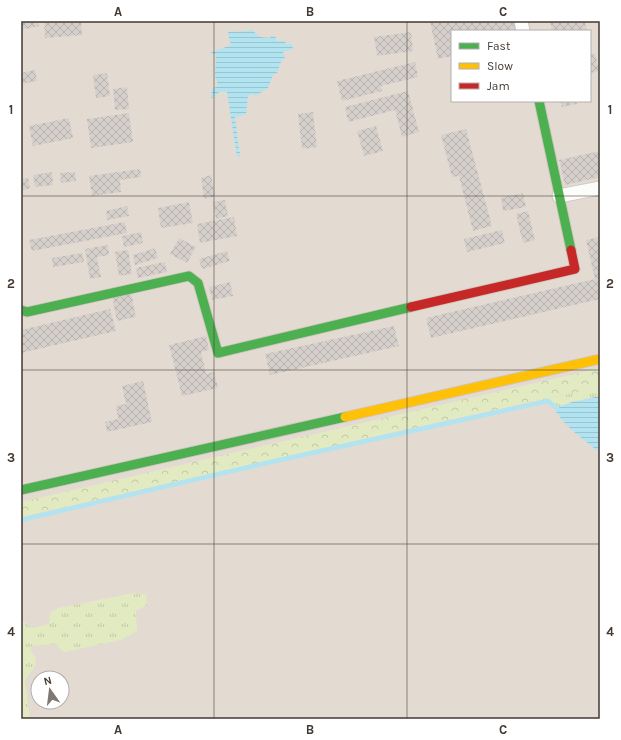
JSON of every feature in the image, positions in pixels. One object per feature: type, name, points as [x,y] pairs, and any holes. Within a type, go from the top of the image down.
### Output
[{"type":"street","points":[[21,310],[27,312],[189,276],[198,283],[218,353],[575,269],[539,102]]},
{"type":"street","points":[[559,196],[600,188]]},
{"type":"street","points":[[21,490],[600,359]]},
{"type":"shaded area","points":[[21,21],[600,21],[600,719],[21,719]]},
{"type":"green space","points":[[600,368],[600,387],[403,430],[21,517],[21,502]]},
{"type":"green space","points":[[600,387],[600,396],[572,402],[557,408],[547,399]]},
{"type":"green space","points":[[133,593],[146,594],[147,605],[136,611],[137,631],[121,640],[64,652],[55,644],[30,646],[36,659],[35,666],[32,670],[30,670],[30,674],[25,681],[30,719],[21,719],[21,620],[32,628],[49,624],[50,613],[58,608]]},
{"type":"water","points":[[251,29],[260,37],[270,38],[271,36],[275,36],[277,41],[285,41],[286,44],[292,44],[293,49],[283,52],[285,58],[281,62],[277,73],[273,75],[268,88],[255,96],[252,94],[248,96],[246,114],[235,117],[241,156],[237,157],[227,92],[219,92],[211,98],[212,89],[218,86],[215,75],[216,55],[210,53],[231,45],[228,32],[249,31]]},
{"type":"water","points":[[600,396],[600,453],[569,427],[554,408],[572,402]]},
{"type":"building","points":[[21,21],[38,21],[39,26],[21,30]]},
{"type":"building","points":[[44,21],[81,21],[82,35],[45,38]]},
{"type":"building","points":[[430,21],[514,21],[516,30],[451,30],[451,56],[438,59]]},
{"type":"building","points":[[550,21],[585,21],[587,30],[552,30]]},
{"type":"building","points":[[411,32],[413,51],[377,56],[374,37]]},
{"type":"building","points":[[595,54],[599,71],[591,73],[591,55]]},
{"type":"building","points":[[415,62],[418,77],[381,86],[382,91],[342,101],[337,81]]},
{"type":"building","points":[[35,70],[37,81],[21,84],[21,73]]},
{"type":"building","points":[[107,73],[110,96],[96,98],[93,75]]},
{"type":"building","points":[[127,87],[129,109],[115,110],[113,89]]},
{"type":"building","points":[[408,91],[419,132],[402,137],[395,110],[348,122],[345,107]]},
{"type":"building","points":[[560,102],[576,102],[577,104],[562,107]]},
{"type":"building","points":[[313,112],[317,147],[302,149],[298,114]]},
{"type":"building","points":[[129,113],[133,142],[91,148],[87,119]]},
{"type":"building","points":[[69,118],[73,138],[33,146],[29,126]]},
{"type":"building","points":[[376,126],[383,151],[364,156],[357,131]]},
{"type":"building","points":[[466,129],[492,226],[473,231],[459,176],[452,177],[441,135]]},
{"type":"building","points":[[600,151],[600,177],[565,185],[559,160]]},
{"type":"building","points":[[140,169],[141,177],[120,180],[121,192],[92,196],[89,176]]},
{"type":"building","points":[[52,172],[53,185],[35,187],[33,175]]},
{"type":"building","points":[[75,172],[76,181],[61,183],[60,173]]},
{"type":"building","points":[[211,175],[215,196],[204,199],[201,178]]},
{"type":"building","points":[[28,178],[30,188],[21,191],[21,179]]},
{"type":"building","points":[[523,193],[526,207],[503,211],[501,198]]},
{"type":"building","points":[[225,200],[228,216],[216,219],[213,202]]},
{"type":"building","points":[[189,202],[193,223],[161,228],[158,208]]},
{"type":"building","points":[[127,206],[129,216],[107,220],[106,211]]},
{"type":"building","points":[[528,211],[535,240],[523,243],[516,214]]},
{"type":"building","points":[[234,217],[237,236],[200,243],[197,224]]},
{"type":"building","points":[[125,222],[127,233],[32,251],[29,240]]},
{"type":"building","points":[[502,230],[505,243],[467,252],[464,239]]},
{"type":"building","points":[[141,232],[143,243],[124,247],[122,236]]},
{"type":"building","points":[[600,237],[600,299],[431,338],[426,318],[595,279],[586,240]]},
{"type":"building","points":[[179,238],[196,247],[187,263],[170,254]]},
{"type":"building","points":[[108,245],[109,255],[97,257],[101,277],[90,279],[85,249]]},
{"type":"building","points":[[155,248],[158,258],[135,265],[133,255]]},
{"type":"building","points":[[128,250],[132,274],[119,276],[115,252]]},
{"type":"building","points":[[227,251],[230,261],[202,269],[199,259]]},
{"type":"building","points":[[82,253],[84,262],[53,267],[52,258]]},
{"type":"building","points":[[165,262],[167,272],[138,278],[136,268]]},
{"type":"building","points":[[230,282],[233,296],[212,300],[209,287]]},
{"type":"building","points":[[131,292],[136,317],[117,321],[112,296]]},
{"type":"building","points":[[110,309],[116,331],[21,353],[21,330]]},
{"type":"building","points":[[394,326],[399,346],[270,375],[265,354]]},
{"type":"building","points":[[206,336],[209,350],[201,352],[206,374],[214,372],[218,388],[182,396],[169,345]]},
{"type":"building","points":[[143,381],[152,422],[107,432],[105,422],[118,419],[116,406],[126,404],[122,386]]},
{"type":"waterway","points":[[21,520],[266,463],[548,401],[557,408]]},
{"type":"traffic: fast","points":[[539,102],[571,250]]},
{"type":"traffic: fast","points":[[21,310],[27,312],[189,276],[198,283],[218,353],[411,307]]},
{"type":"traffic: fast","points":[[21,490],[345,417]]},
{"type":"traffic: slow","points":[[345,417],[600,359]]},
{"type":"traffic: jam","points":[[411,307],[575,269],[571,250]]}]
